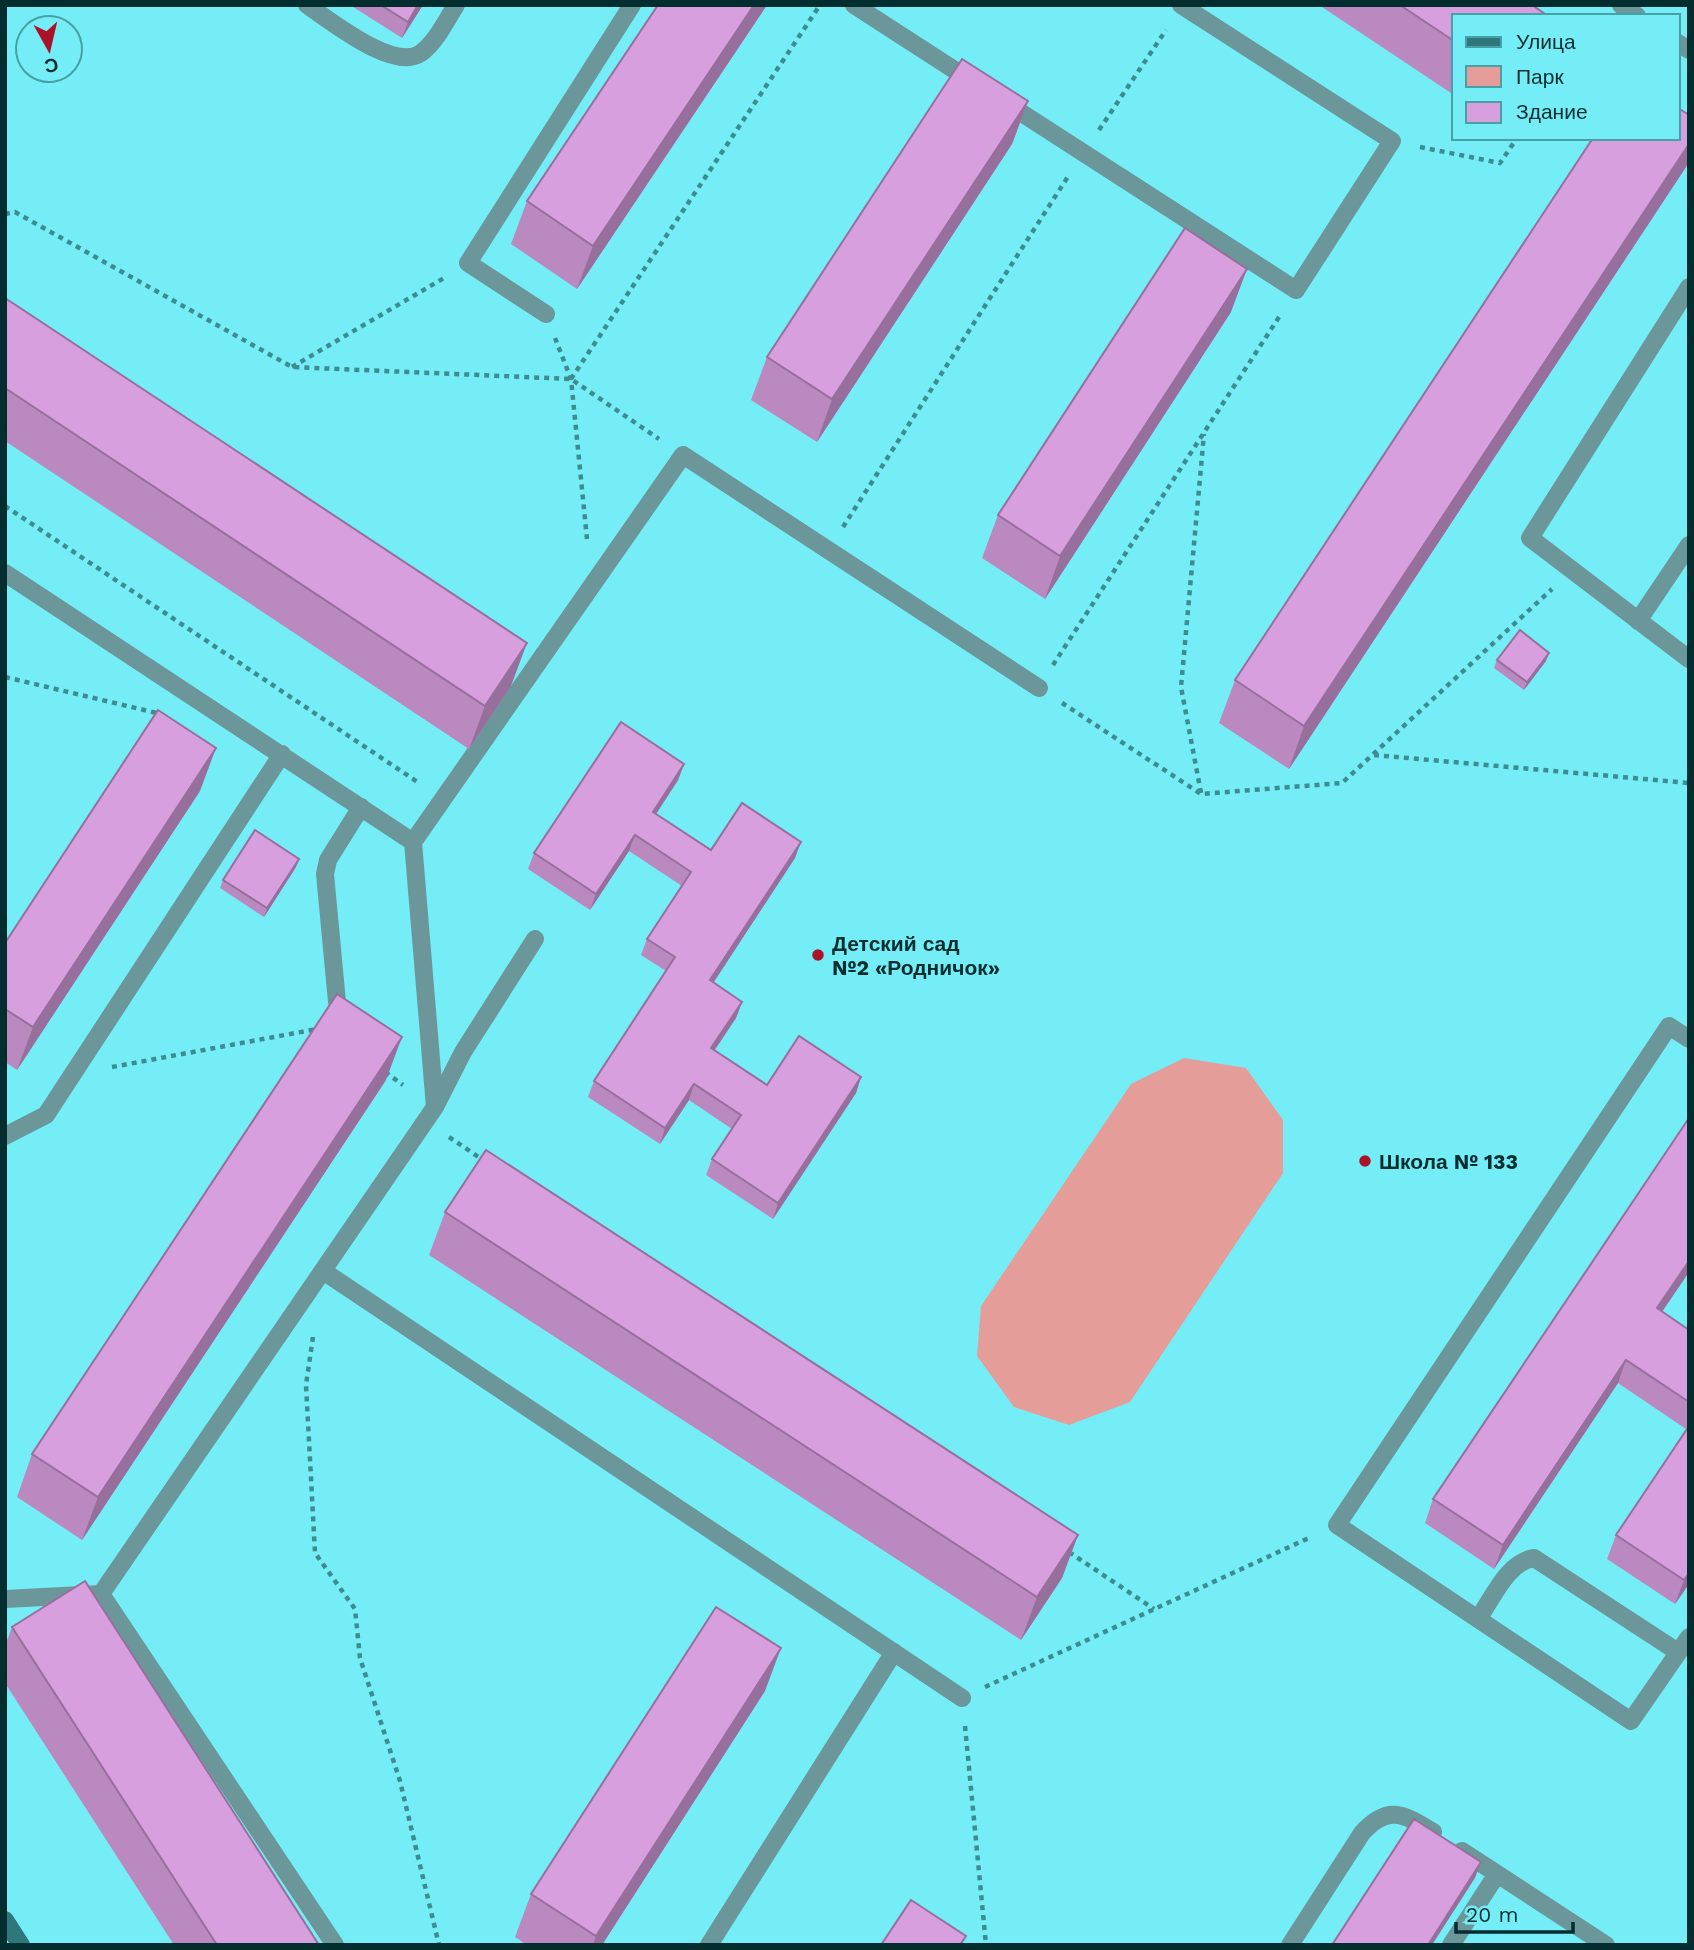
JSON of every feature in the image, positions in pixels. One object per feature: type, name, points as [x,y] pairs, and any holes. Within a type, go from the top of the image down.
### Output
[{"type":"main road","points":[[5,1920],[21,1945]]},
{"type":"street","points":[[307,5],[379,51],[401,59],[419,54],[433,41],[456,5]]},
{"type":"street","points":[[546,314],[468,263],[632,5]]},
{"type":"street","points":[[854,5],[1296,290],[1392,141],[1182,5]]},
{"type":"street","points":[[1689,287],[1530,538],[1689,659]]},
{"type":"street","points":[[430,1114],[413,842],[683,455],[1039,688]]},
{"type":"street","points":[[1639,621],[1689,545]]},
{"type":"street","points":[[5,573],[413,842]]},
{"type":"street","points":[[5,1136],[46,1115],[282,754]]},
{"type":"street","points":[[337,1002],[325,874],[328,860],[361,807]]},
{"type":"street","points":[[101,1594],[430,1114],[464,1052],[535,939]]},
{"type":"street","points":[[1689,1039],[1669,1026],[1337,1525],[1631,1721],[1689,1637]]},
{"type":"street","points":[[323,1271],[962,1698]]},
{"type":"street","points":[[1478,1619],[1513,1567],[1521,1560],[1534,1558],[1678,1652]]},
{"type":"street","points":[[5,1599],[101,1594]]},
{"type":"street","points":[[101,1594],[335,1945]]},
{"type":"street","points":[[709,1945],[894,1652]]},
{"type":"street","points":[[1290,1945],[1362,1833],[1375,1819],[1393,1813],[1410,1818],[1606,1945]]},
{"type":"street","points":[[1451,1945],[1497,1874]]},
{"type":"path","points":[[571,379],[820,5]]},
{"type":"path","points":[[828,550],[1182,5]]},
{"type":"path","points":[[1392,141],[1500,163],[1516,140]]},
{"type":"path","points":[[5,214],[15,212],[292,368],[571,379],[683,455]]},
{"type":"path","points":[[292,368],[468,263]]},
{"type":"path","points":[[1296,290],[1039,688],[1201,794],[1342,783],[1573,570]]},
{"type":"path","points":[[546,314],[571,379],[592,585]]},
{"type":"path","points":[[1201,794],[1181,687],[1204,432]]},
{"type":"path","points":[[5,506],[443,799]]},
{"type":"path","points":[[5,677],[163,714]]},
{"type":"path","points":[[1373,755],[1689,783]]},
{"type":"path","points":[[73,1074],[322,1028]]},
{"type":"path","points":[[383,1071],[495,1168]]},
{"type":"path","points":[[314,1334],[306,1385],[315,1553],[355,1609],[360,1658],[400,1781],[439,1945]]},
{"type":"path","points":[[986,1945],[962,1698],[1337,1525]]},
{"type":"path","points":[[1061,1547],[1154,1609]]},
{"type":"green space","points":[[1184,1058],[1246,1068],[1283,1120],[1283,1173],[1130,1402],[1069,1425],[1014,1407],[977,1356],[981,1306],[1131,1084]]},
{"type":"building","points":[[381,5],[418,5],[408,22]]},
{"type":"building","points":[[658,5],[754,5],[593,246],[527,201]]},
{"type":"building","points":[[1400,5],[1532,5],[1545,14],[1452,14],[1452,40]]},
{"type":"building","points":[[962,59],[1028,101],[832,399],[767,357]]},
{"type":"building","points":[[1680,109],[1689,115],[1689,144],[1304,726],[1235,680],[1592,140],[1680,140]]},
{"type":"building","points":[[1185,228],[1247,269],[1060,556],[998,515]]},
{"type":"building","points":[[5,298],[527,643],[485,706],[5,388]]},
{"type":"building","points":[[1520,630],[1549,653],[1527,682],[1497,660]]},
{"type":"building","points":[[158,710],[216,748],[33,1027],[5,1009],[5,943]]},
{"type":"building","points":[[621,722],[684,764],[653,812],[711,850],[742,803],[801,842],[710,980],[742,1002],[711,1048],[767,1085],[799,1036],[861,1077],[778,1203],[712,1159],[741,1115],[694,1084],[665,1128],[594,1081],[675,957],[647,939],[691,872],[635,835],[596,894],[534,853]]},
{"type":"building","points":[[255,830],[299,859],[267,908],[223,880]]},
{"type":"building","points":[[337,994],[402,1037],[98,1497],[32,1454]]},
{"type":"building","points":[[1689,1118],[1689,1261],[1657,1308],[1689,1330],[1689,1402],[1626,1360],[1503,1545],[1433,1499]]},
{"type":"building","points":[[486,1150],[1078,1535],[1037,1597],[445,1212]]},
{"type":"building","points":[[1689,1426],[1689,1573],[1684,1580],[1616,1535]]},
{"type":"building","points":[[85,1581],[319,1945],[217,1945],[12,1627]]},
{"type":"building","points":[[716,1607],[781,1648],[596,1936],[531,1894]]},
{"type":"building","points":[[1414,1819],[1481,1862],[1428,1945],[1332,1945]]},
{"type":"building","points":[[911,1900],[966,1936],[960,1945],[881,1945]]},
{"type":"place","name":"Детский сад №2 «Родничок»","points":[[818,955]]},
{"type":"place","name":"Школа № 133","points":[[1365,1161]]}]
